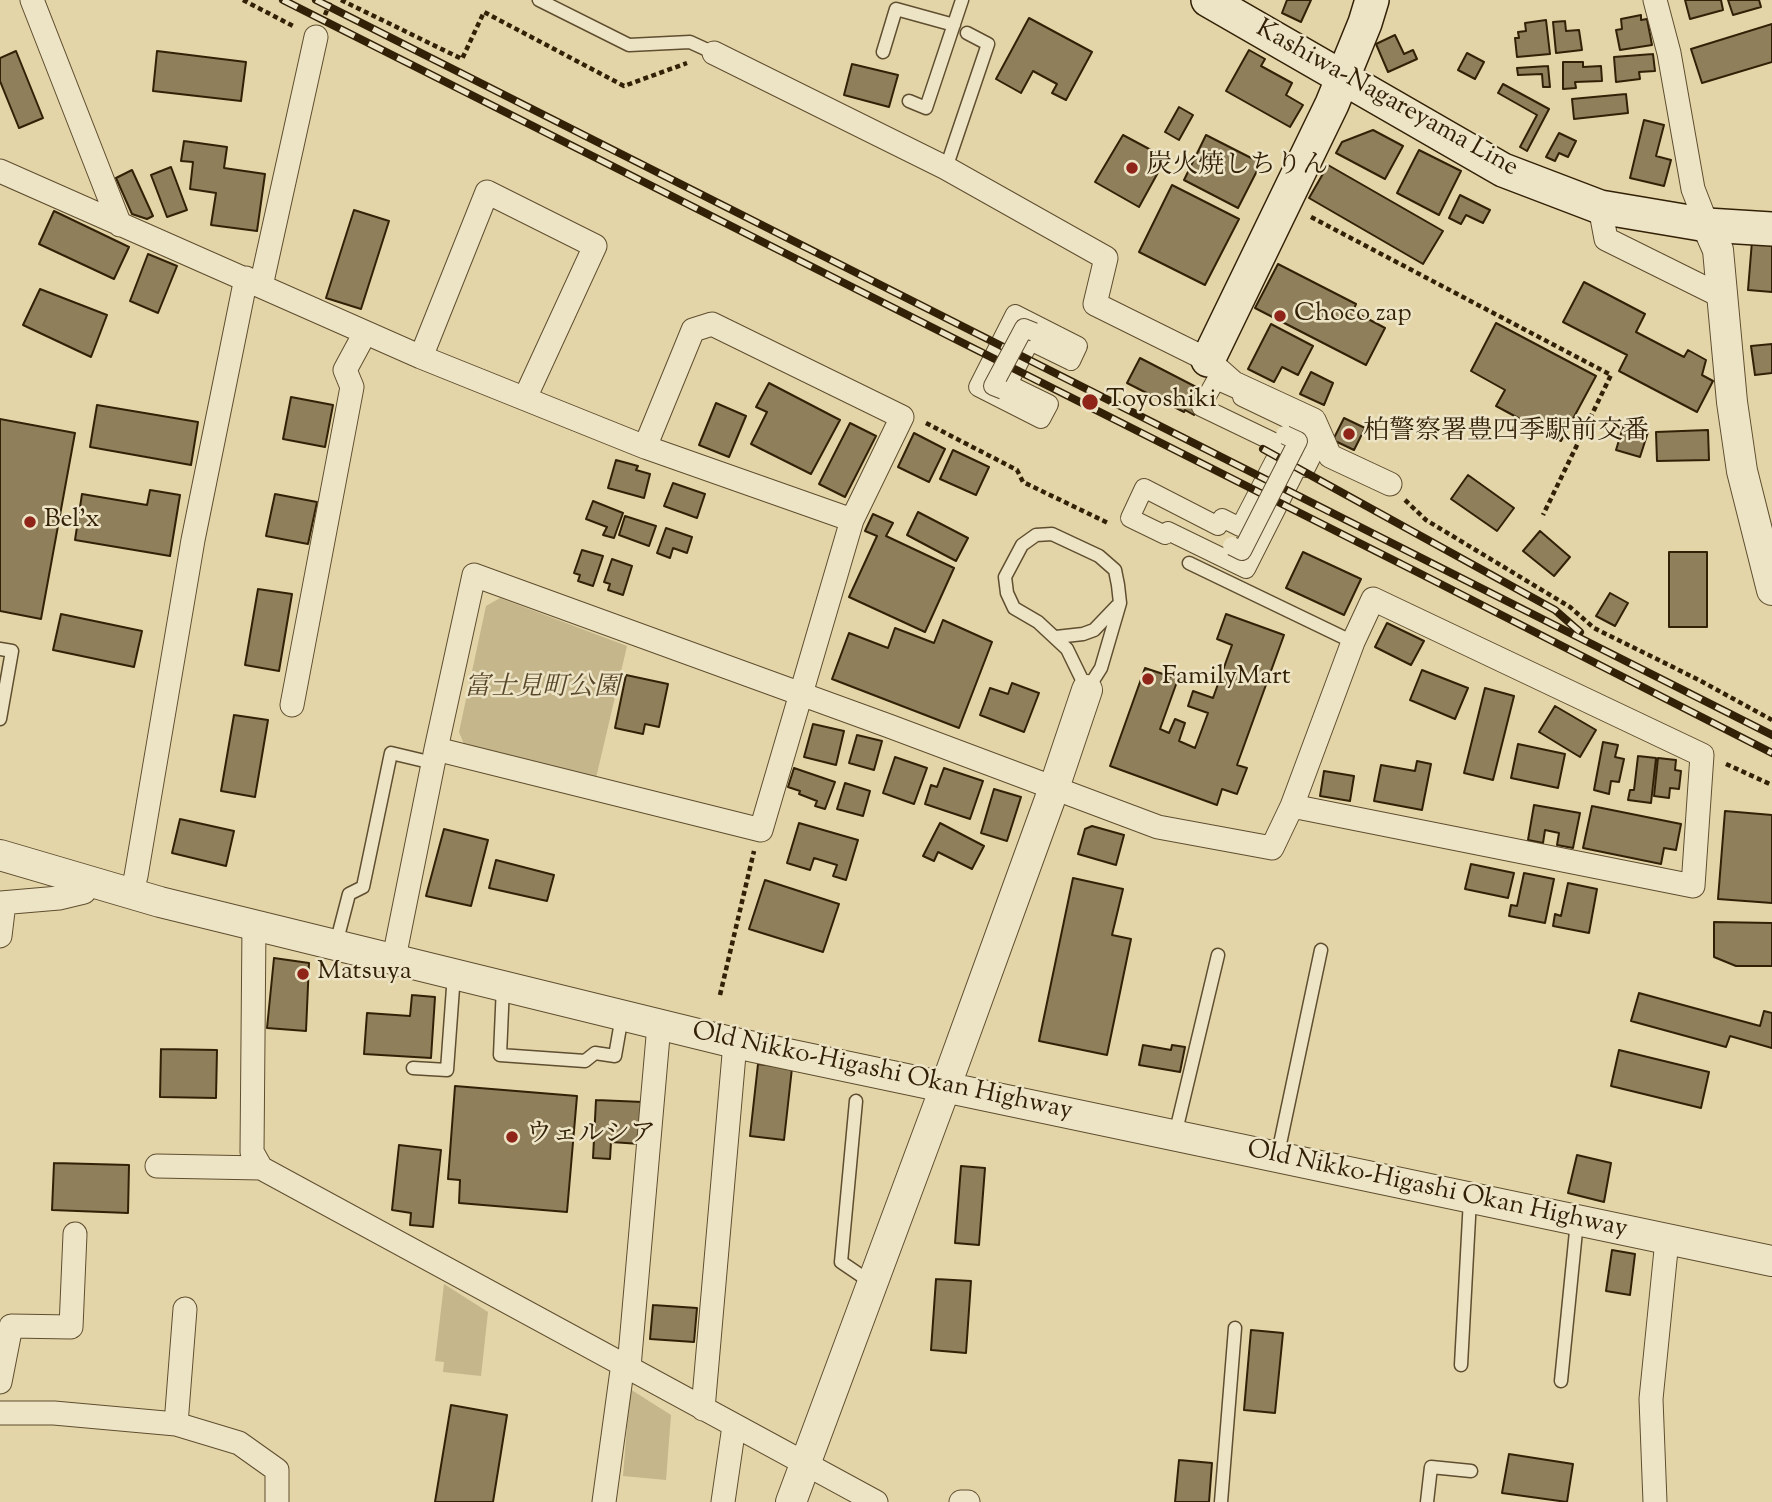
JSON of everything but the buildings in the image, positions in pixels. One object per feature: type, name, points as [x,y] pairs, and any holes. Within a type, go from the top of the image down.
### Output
[{"type":"main road","name":"Kashiwa-Nagareyama Line","points":[[1209,0],[1343,80],[1503,170],[1601,207],[1707,225],[1772,229]]},
{"type":"main road","points":[[1208,360],[1343,80],[1371,0]]},
{"type":"street","points":[[32,0],[120,225]]},
{"type":"street","points":[[1655,0],[1669,53],[1693,189],[1718,250],[1732,402],[1742,471],[1772,590]]},
{"type":"street","points":[[131,894],[193,540],[253,282],[316,37]]},
{"type":"street","points":[[714,53],[946,168],[1106,258],[1095,304],[1208,360],[1234,383],[1314,420],[1330,456],[1390,484]]},
{"type":"street","points":[[0,171],[421,357],[645,447],[852,520]]},
{"type":"street","points":[[421,357],[487,192],[595,246],[525,398]]},
{"type":"street","points":[[1601,207],[1606,239],[1723,297]]},
{"type":"street","points":[[1015,314],[1078,346],[1071,361],[1030,341],[1008,384],[1049,404],[1041,419],[978,387],[1015,314]]},
{"type":"street","points":[[435,756],[761,830],[799,693],[852,520],[902,417],[712,324],[693,330],[645,447]]},
{"type":"street","points":[[1003,390],[993,386],[1024,328],[1034,332]]},
{"type":"street","points":[[292,705],[352,387],[345,370],[365,333]]},
{"type":"street","points":[[1216,380],[1243,392],[1242,397],[1315,432],[1307,448],[1314,452],[1306,468],[1299,464],[1246,569],[1168,531],[1165,536],[1149,527],[1129,518],[1144,488],[1218,526],[1222,518],[1240,527],[1282,446],[1201,407],[1216,380]]},
{"type":"street","points":[[1232,546],[1242,551],[1297,441],[1285,435]]},
{"type":"street","points":[[394,958],[474,575],[1158,827],[1272,848],[1292,807],[1353,642],[1373,599],[1702,755],[1693,886],[1292,807]]},
{"type":"street","points":[[791,1502],[945,1088],[1087,690]]},
{"type":"street","name":"Old Nikko-Higashi Okan Highway","points":[[0,856],[131,894],[735,1043],[1772,1261]]},
{"type":"street","points":[[0,936],[2,903],[59,898],[84,892],[88,882]]},
{"type":"street","points":[[254,925],[252,1152],[261,1168]]},
{"type":"street","points":[[604,1502],[626,1365],[659,1025]]},
{"type":"street","points":[[703,1409],[735,1043]]},
{"type":"street","points":[[158,1166],[261,1168],[876,1502]]},
{"type":"street","points":[[0,1382],[5,1325],[71,1327],[75,1234]]},
{"type":"street","points":[[1655,1502],[1651,1399],[1667,1240]]},
{"type":"street","points":[[176,1424],[185,1309]]},
{"type":"street","points":[[0,1413],[54,1413],[176,1424],[239,1443],[277,1470],[277,1502]]},
{"type":"street","points":[[723,1502],[734,1426]]},
{"type":"street","points":[[961,1502],[968,1502]]},
{"type":"lane","points":[[539,0],[629,45],[690,43],[714,53]]},
{"type":"lane","points":[[909,101],[926,108],[962,0]]},
{"type":"lane","points":[[883,52],[896,9],[954,25]]},
{"type":"lane","points":[[946,168],[988,44],[967,33]]},
{"type":"lane","points":[[1052,534],[1099,556],[1115,570],[1120,603],[1101,668],[1087,690],[1067,649],[1056,637],[1014,608],[1007,593],[1005,577],[1022,545],[1036,535],[1052,534]]},
{"type":"lane","points":[[1189,563],[1353,642]]},
{"type":"lane","points":[[1056,637],[1083,634],[1094,629],[1120,603]]},
{"type":"lane","points":[[0,649],[12,651],[0,716]]},
{"type":"lane","points":[[336,944],[349,894],[363,887],[391,753],[435,756]]},
{"type":"lane","points":[[1277,1158],[1321,950]]},
{"type":"lane","points":[[1175,1136],[1218,955]]},
{"type":"lane","points":[[412,1068],[447,1070],[454,974]]},
{"type":"lane","points":[[503,986],[500,1055],[585,1060],[595,1054],[615,1056],[622,1016]]},
{"type":"lane","points":[[856,1101],[841,1262],[872,1283]]},
{"type":"lane","points":[[1461,1365],[1470,1199]]},
{"type":"lane","points":[[1561,1381],[1577,1222]]},
{"type":"lane","points":[[1220,1502],[1236,1328]]},
{"type":"lane","points":[[1427,1502],[1431,1467],[1471,1471]]},
{"type":"path","points":[[243,0],[316,37]]},
{"type":"path","points":[[341,0],[462,59],[484,12],[624,86],[714,53]]},
{"type":"path","points":[[1285,203],[1611,375],[1543,515]]},
{"type":"path","points":[[902,417],[911,422],[920,421],[1017,470],[1023,482],[1143,540],[1149,527]]},
{"type":"path","points":[[1390,484],[1426,520],[1570,607],[1594,628],[1772,720]]},
{"type":"path","points":[[1702,755],[1772,785]]},
{"type":"path","points":[[720,996],[761,830]]},
{"type":"green space","name":"富士見町公園","points":[[500,598],[627,646],[596,778],[464,744],[459,732],[486,606]]},
{"type":"green space","points":[[444,1284],[488,1312],[481,1376],[443,1372],[444,1362],[435,1361]]},
{"type":"green space","points":[[630,1389],[671,1415],[666,1480],[623,1476]]},
{"type":"railway","points":[[283,0],[1772,753]]},
{"type":"railway","points":[[316,0],[1772,735]]},
{"type":"railway","points":[[1263,449],[1555,610],[1580,632]]},
{"type":"place","name":"炭火焼しちりん","points":[[1132,168]]},
{"type":"place","name":"Choco zap","points":[[1280,316]]},
{"type":"place","name":"Toyoshiki","points":[[1090,402]]},
{"type":"place","name":"柏警察署豊四季駅前交番","points":[[1349,434]]},
{"type":"place","name":"Bel'x","points":[[30,522]]},
{"type":"place","name":"FamilyMart","points":[[1148,679]]},
{"type":"place","name":"Matsuya","points":[[303,974]]},
{"type":"place","name":"ウェルシア","points":[[512,1137]]}]
